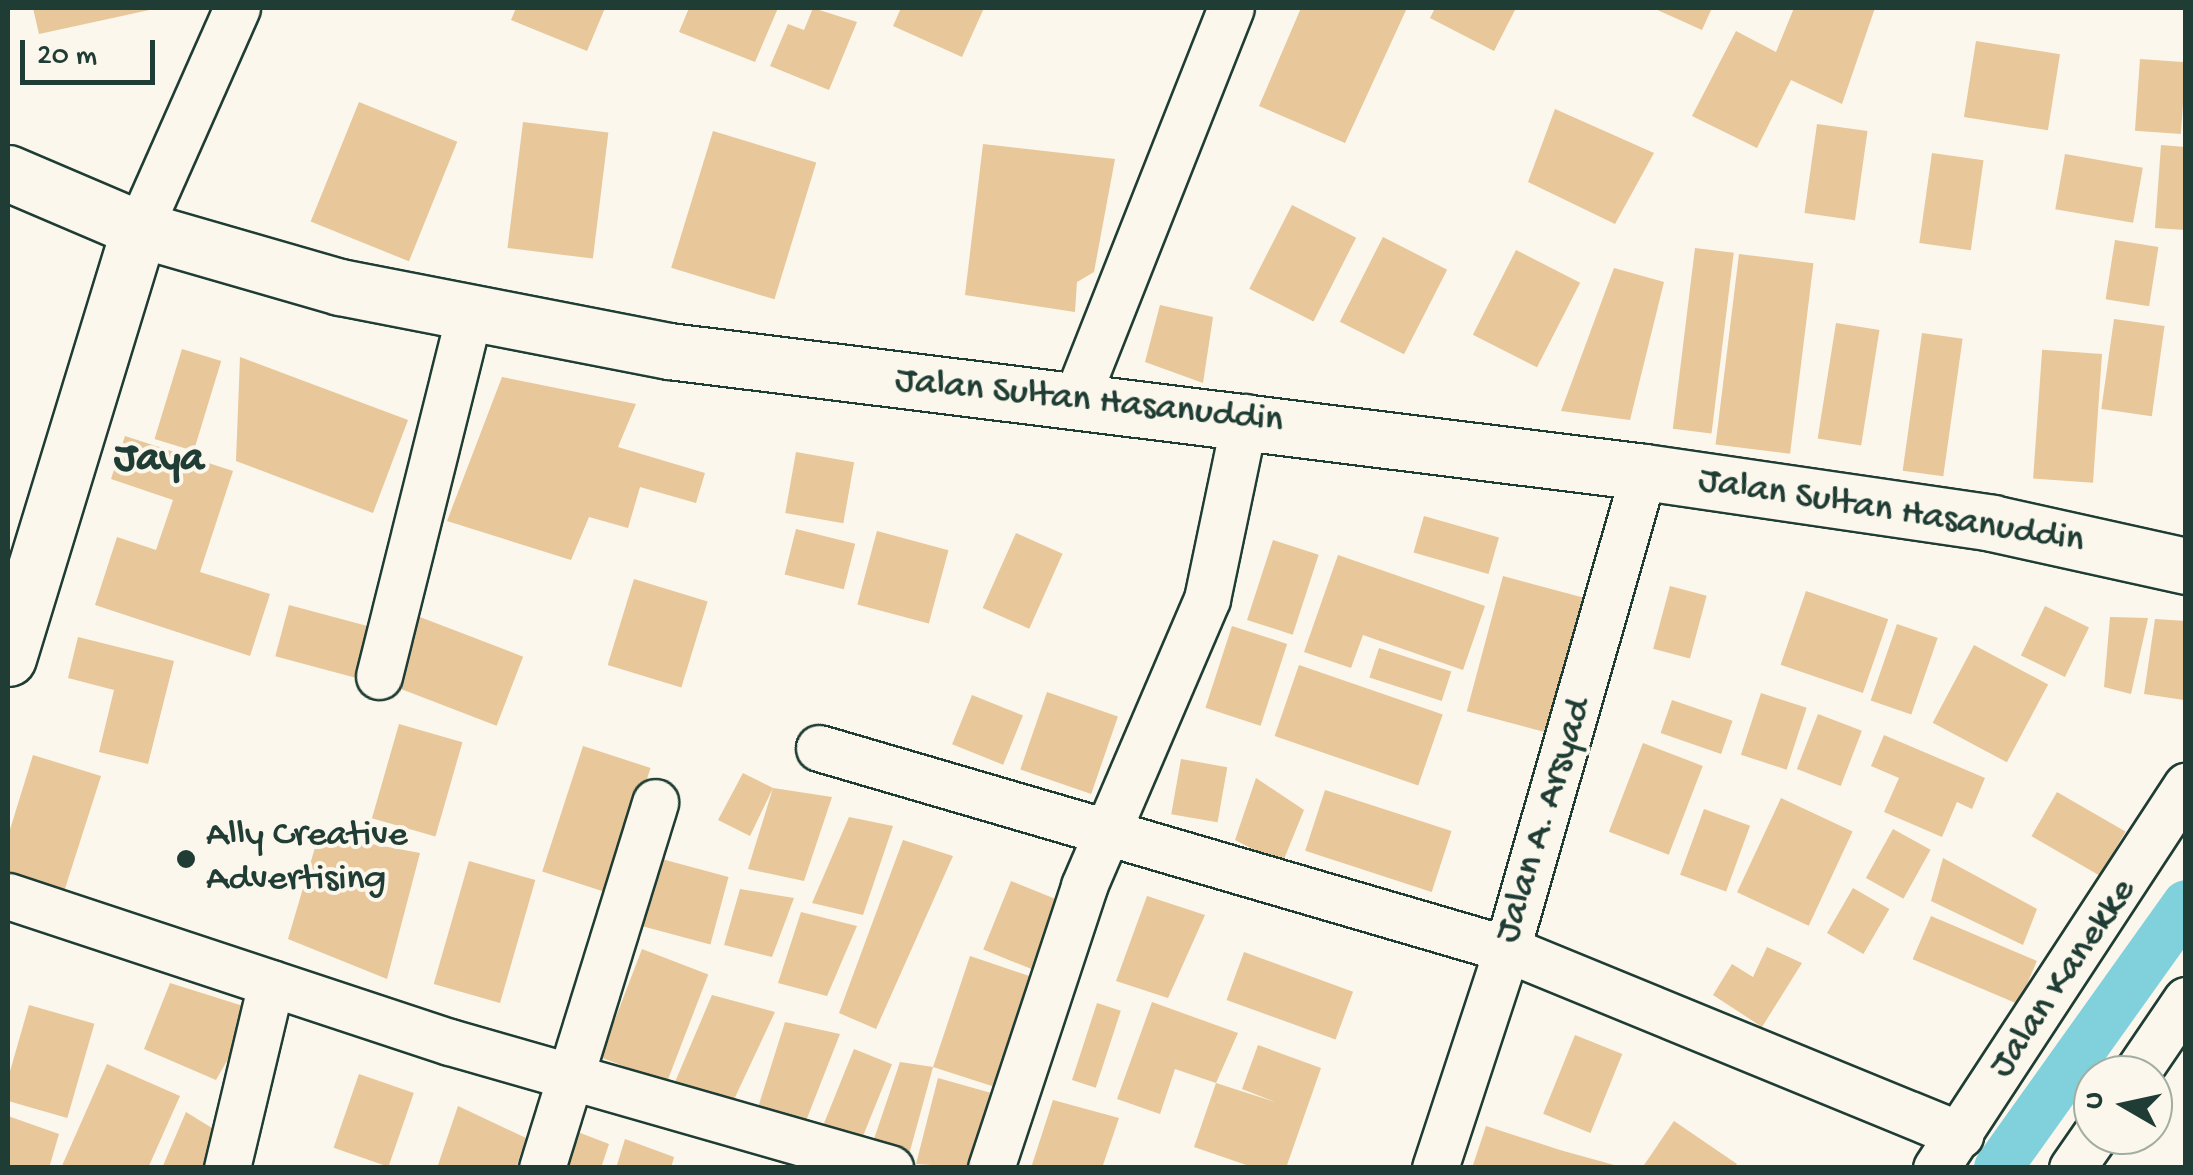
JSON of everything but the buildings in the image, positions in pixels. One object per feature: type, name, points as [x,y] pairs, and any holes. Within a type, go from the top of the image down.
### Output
[{"type":"main road","name":"Jalan Sultan Hasanuddin","points":[[8,173],[139,230],[340,287],[669,351],[1074,404],[1245,418],[1644,472],[1992,523],[2186,566]]},
{"type":"main road","points":[[8,658],[139,230]]},
{"type":"street","points":[[139,230],[237,8]]},
{"type":"street","points":[[1074,404],[1231,8]]},
{"type":"street","points":[[378,676],[470,312]]},
{"type":"street","points":[[990,1168],[1084,886],[1113,829],[1207,599],[1245,418]]},
{"type":"street","name":"Jalan A. Arsyad","points":[[1435,1168],[1507,949],[1644,472]]},
{"type":"street","points":[[819,748],[1113,829],[1507,949],[1948,1151]]},
{"type":"street","name":"Jalan Kanekke","points":[[1948,1151],[2186,786]]},
{"type":"street","points":[[542,1168],[655,802]]},
{"type":"street","points":[[8,896],[271,983],[890,1168]]},
{"type":"street","points":[[227,1168],[271,983]]},
{"type":"street","points":[[2149,1055],[2186,1000]]},
{"type":"waterway","points":[[1998,1168],[2186,904]]},
{"type":"place","name":"Ally Creative Advertising","points":[[186,859]]},
{"type":"district","name":"Jaya","points":[[159,461]]}]
